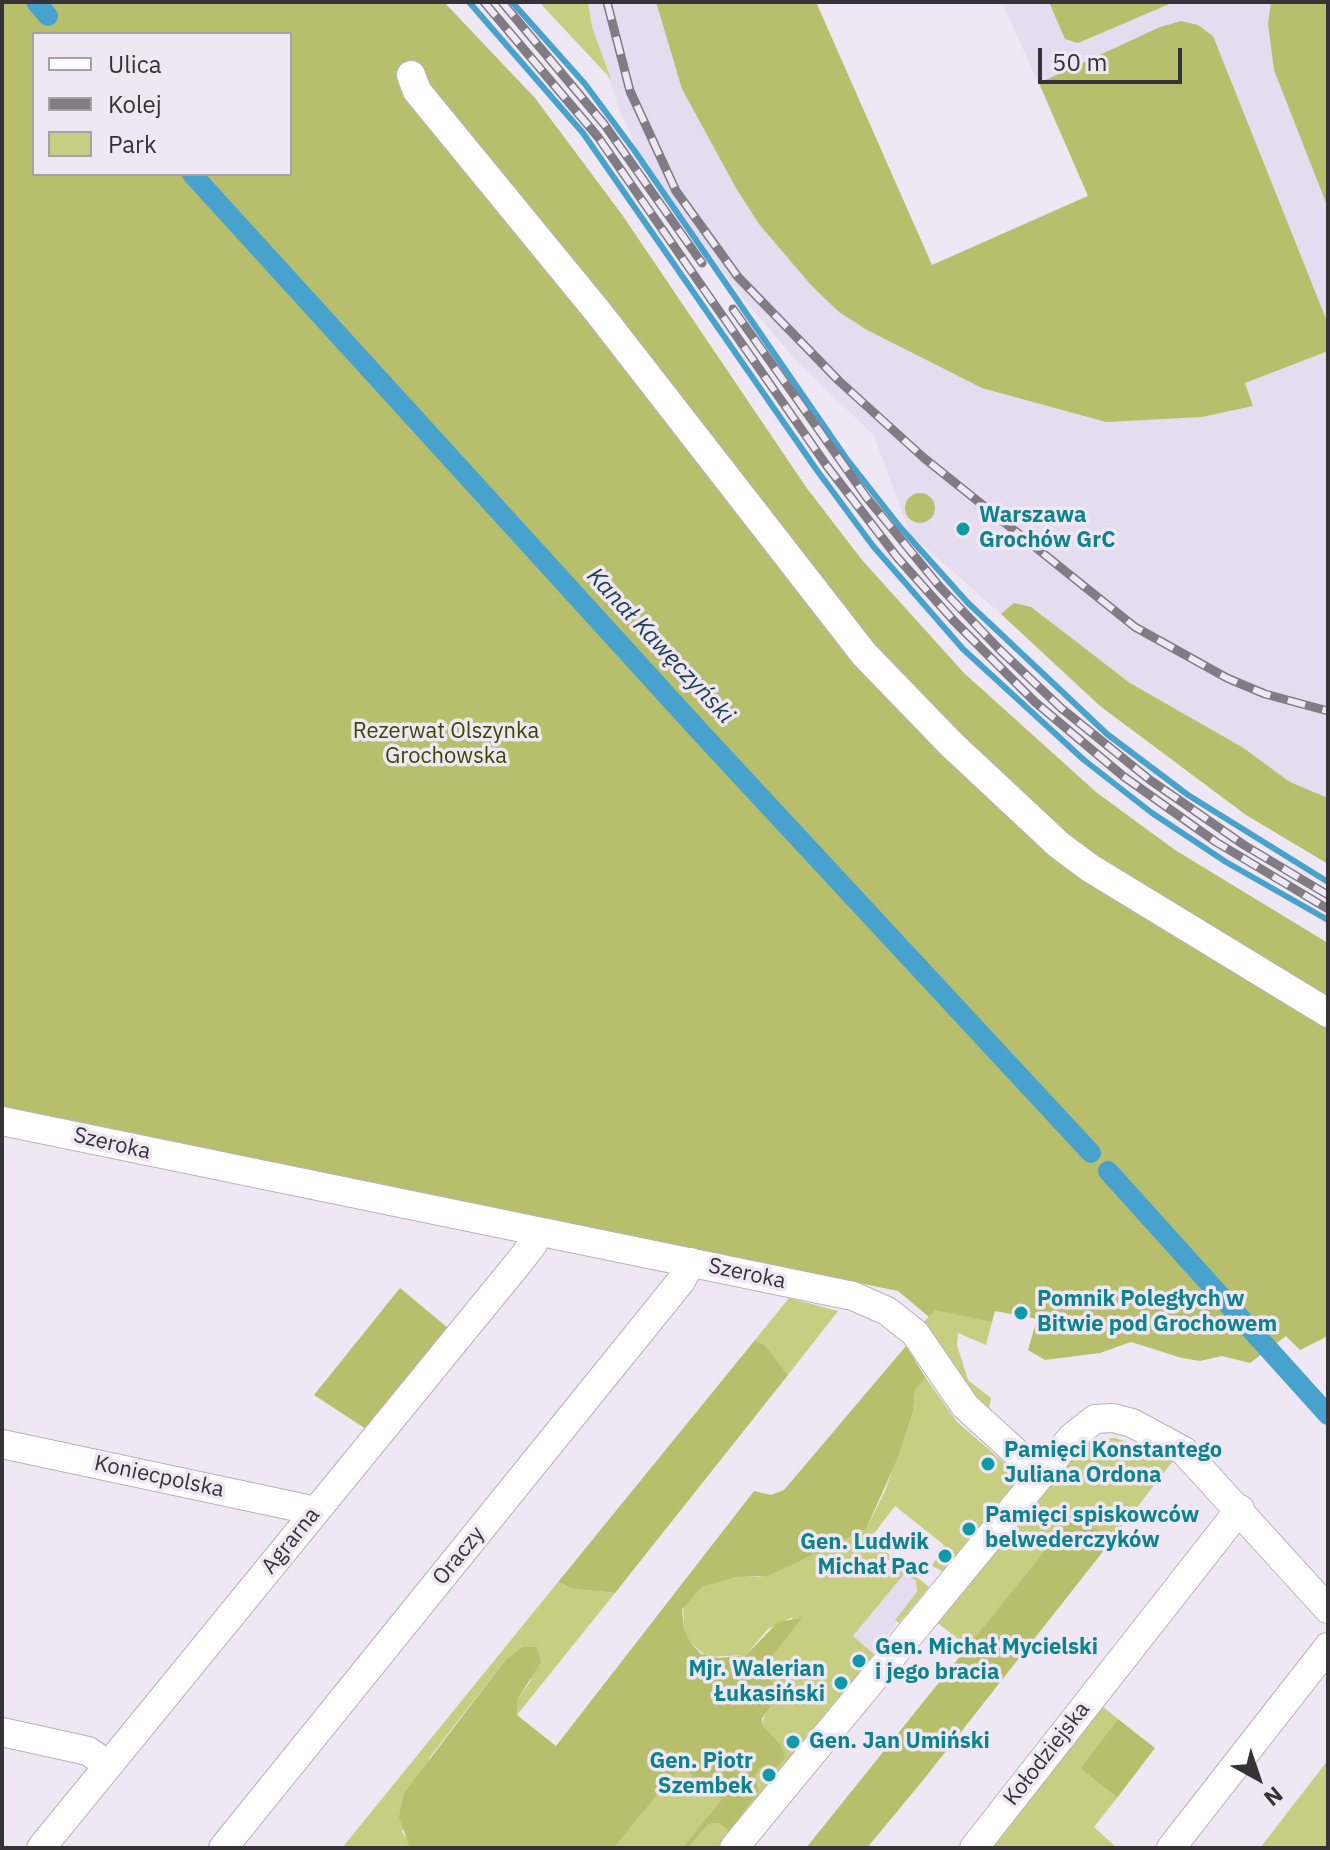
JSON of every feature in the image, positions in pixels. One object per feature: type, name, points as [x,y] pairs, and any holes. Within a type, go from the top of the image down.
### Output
[{"type":"street","points":[[411,75],[417,91],[598,312],[864,654],[951,744],[1059,845],[1090,868],[1328,1013]]},
{"type":"street","name":"Szeroka","points":[[2,1121],[853,1296],[887,1311],[922,1341],[965,1406],[1041,1475]]},
{"type":"street","name":"Agrarna","points":[[41,1848],[520,1261],[533,1244],[537,1232]]},
{"type":"street","name":"Oraczy","points":[[223,1848],[681,1281],[691,1262]]},
{"type":"street","points":[[734,1848],[1041,1475],[1095,1419],[1113,1418],[1132,1423],[1184,1451],[1328,1609]]},
{"type":"street","name":"Koniecpolska","points":[[2,1444],[316,1511]]},
{"type":"street","name":"Kołodziejska","points":[[974,1848],[1240,1509]]},
{"type":"street","points":[[1171,1848],[1328,1647]]},
{"type":"street","points":[[2,1732],[88,1751],[107,1764]]},
{"type":"shaded area","points":[[588,2],[816,2],[932,265],[1088,195],[1002,2],[1328,2],[1328,798],[1290,782],[1242,747],[1130,683],[1039,614],[1001,614],[910,534],[874,436],[794,358],[741,296],[645,166],[620,112],[592,27]]},
{"type":"shaded area","points":[[905,1572],[916,1581],[917,1593],[874,1654],[853,1637]]},
{"type":"green space","name":"Rezerwat Olszynka Grochowska","points":[[2,2],[444,2],[535,98],[623,216],[806,487],[862,560],[964,673],[1096,792],[1175,850],[1328,943],[1328,1336],[1300,1350],[1286,1336],[1250,1363],[1222,1356],[1200,1361],[1182,1358],[1131,1342],[1100,1353],[1045,1360],[1028,1350],[1037,1319],[995,1311],[992,1322],[935,1310],[929,1317],[898,1291],[2,1106]]},
{"type":"green space","points":[[539,2],[588,2],[592,27],[611,79]]},
{"type":"green space","points":[[656,2],[816,2],[932,265],[1088,196],[1039,83],[1160,27],[1181,21],[1198,25],[1213,36],[1328,324],[1328,351],[1245,383],[1253,406],[1202,417],[1106,422],[982,388],[867,330],[839,312],[811,285],[759,224],[682,89]]},
{"type":"green space","points":[[1049,2],[1174,2],[1078,43],[1065,39]]},
{"type":"green space","points":[[1271,2],[1328,2],[1328,208],[1274,70],[1268,24]]},
{"type":"green space","points":[[920,493],[926,494],[934,502],[934,514],[926,522],[920,523],[914,522],[906,514],[905,508],[906,502],[914,494]]},
{"type":"green space","points":[[1014,603],[1031,607],[1130,683],[1242,747],[1290,782],[1328,798],[1328,864],[1246,815],[1100,706],[1001,614]]},
{"type":"green space","points":[[400,1288],[448,1328],[366,1429],[314,1395]]},
{"type":"green space","points":[[789,1298],[838,1311],[788,1375],[765,1345],[755,1340]]},
{"type":"green space","points":[[935,1309],[992,1322],[986,1345],[958,1333],[957,1345],[968,1380],[991,1398],[988,1414],[923,1323]]},
{"type":"green space","points":[[755,1340],[765,1345],[788,1375],[615,1593],[574,1589],[558,1582]]},
{"type":"green space","points":[[906,1346],[926,1378],[915,1390],[913,1412],[896,1462],[866,1529],[768,1576],[738,1577],[702,1587],[682,1609],[684,1629],[691,1643],[701,1654],[719,1658],[746,1655],[778,1622],[802,1618],[760,1671],[778,1687],[777,1697],[762,1718],[762,1724],[781,1745],[785,1758],[776,1768],[768,1764],[760,1768],[756,1775],[759,1791],[729,1831],[718,1823],[709,1824],[688,1848],[682,1848],[721,1800],[681,1766],[614,1848],[410,1848],[399,1817],[404,1793],[506,1659],[522,1647],[537,1647],[541,1662],[517,1700],[517,1715],[556,1746],[754,1491],[771,1495],[784,1490]]},
{"type":"green space","points":[[926,1378],[957,1422],[1014,1471],[1017,1483],[944,1572],[932,1566],[944,1545],[895,1506],[870,1539],[929,1587],[899,1623],[895,1620],[917,1592],[916,1581],[905,1573],[853,1636],[875,1655],[722,1848],[688,1848],[709,1824],[718,1823],[728,1830],[759,1787],[756,1774],[781,1745],[762,1724],[766,1709],[759,1671],[793,1617],[768,1629],[746,1655],[707,1657],[691,1643],[684,1629],[683,1605],[702,1587],[738,1577],[760,1577],[866,1529],[885,1491],[913,1412],[915,1390]]},
{"type":"green space","points":[[1115,1438],[1176,1457],[1112,1540],[1075,1513],[968,1647],[934,1620],[1077,1446],[1094,1439]]},
{"type":"green space","points":[[1075,1513],[1112,1540],[924,1779],[867,1848],[806,1848]]},
{"type":"green space","points":[[558,1582],[574,1589],[615,1593],[517,1715],[517,1700],[531,1680],[522,1647],[506,1659],[430,1757],[402,1832],[412,1845],[410,1848],[342,1848]]},
{"type":"green space","points":[[1096,1701],[1118,1719],[1080,1768],[1117,1798],[1094,1827],[1117,1848],[980,1848]]},
{"type":"green space","points":[[1118,1719],[1155,1748],[1117,1798],[1080,1768]]},
{"type":"green space","points":[[1328,1760],[1328,1848],[1260,1848]]},
{"type":"green space","points":[[681,1766],[721,1800],[682,1848],[614,1848]]},
{"type":"waterway","name":"Kanał Kawęczyński","points":[[36,2],[48,16]]},
{"type":"waterway","points":[[469,2],[583,133],[816,469],[873,546],[963,649],[1084,760],[1152,813],[1226,862],[1328,920]]},
{"type":"waterway","points":[[512,2],[585,84],[634,150],[846,458],[900,527],[968,603],[1107,734],[1188,795],[1328,882]]},
{"type":"waterway","name":"Kanał Kawęczyński","points":[[194,176],[703,735],[1091,1153]]},
{"type":"waterway","name":"Kanał Kawęczyński","points":[[1108,1171],[1328,1415]]},
{"type":"railway","points":[[484,2],[598,137],[827,466],[897,557],[954,621],[1035,702],[1123,776],[1216,842],[1328,909]]},
{"type":"railway","points":[[502,2],[604,124],[702,263]]},
{"type":"railway","points":[[607,2],[630,91],[676,191],[738,277],[839,381],[924,458],[1135,627],[1227,678],[1265,694],[1328,711]]},
{"type":"railway","points":[[733,309],[867,498],[940,587],[999,649],[1061,708],[1150,780],[1244,845],[1328,895]]},
{"type":"place","name":"Warszawa Grochów GrC","points":[[963,529]]},
{"type":"place","name":"Pomnik Poległych w Bitwie pod Grochowem","points":[[1021,1313]]},
{"type":"place","name":"Pamięci Konstantego Juliana Ordona","points":[[988,1464]]},
{"type":"place","name":"Pamięci spiskowców belwederczyków","points":[[969,1529]]},
{"type":"place","name":"Gen. Ludwik Michał Pac","points":[[945,1556]]},
{"type":"place","name":"Gen. Michał Mycielski i jego bracia","points":[[859,1661]]},
{"type":"place","name":"Mjr. Walerian Łukasiński","points":[[841,1683]]},
{"type":"place","name":"Gen. Jan Umiński","points":[[793,1742]]},
{"type":"place","name":"Gen. Piotr Szembek","points":[[769,1775]]}]
